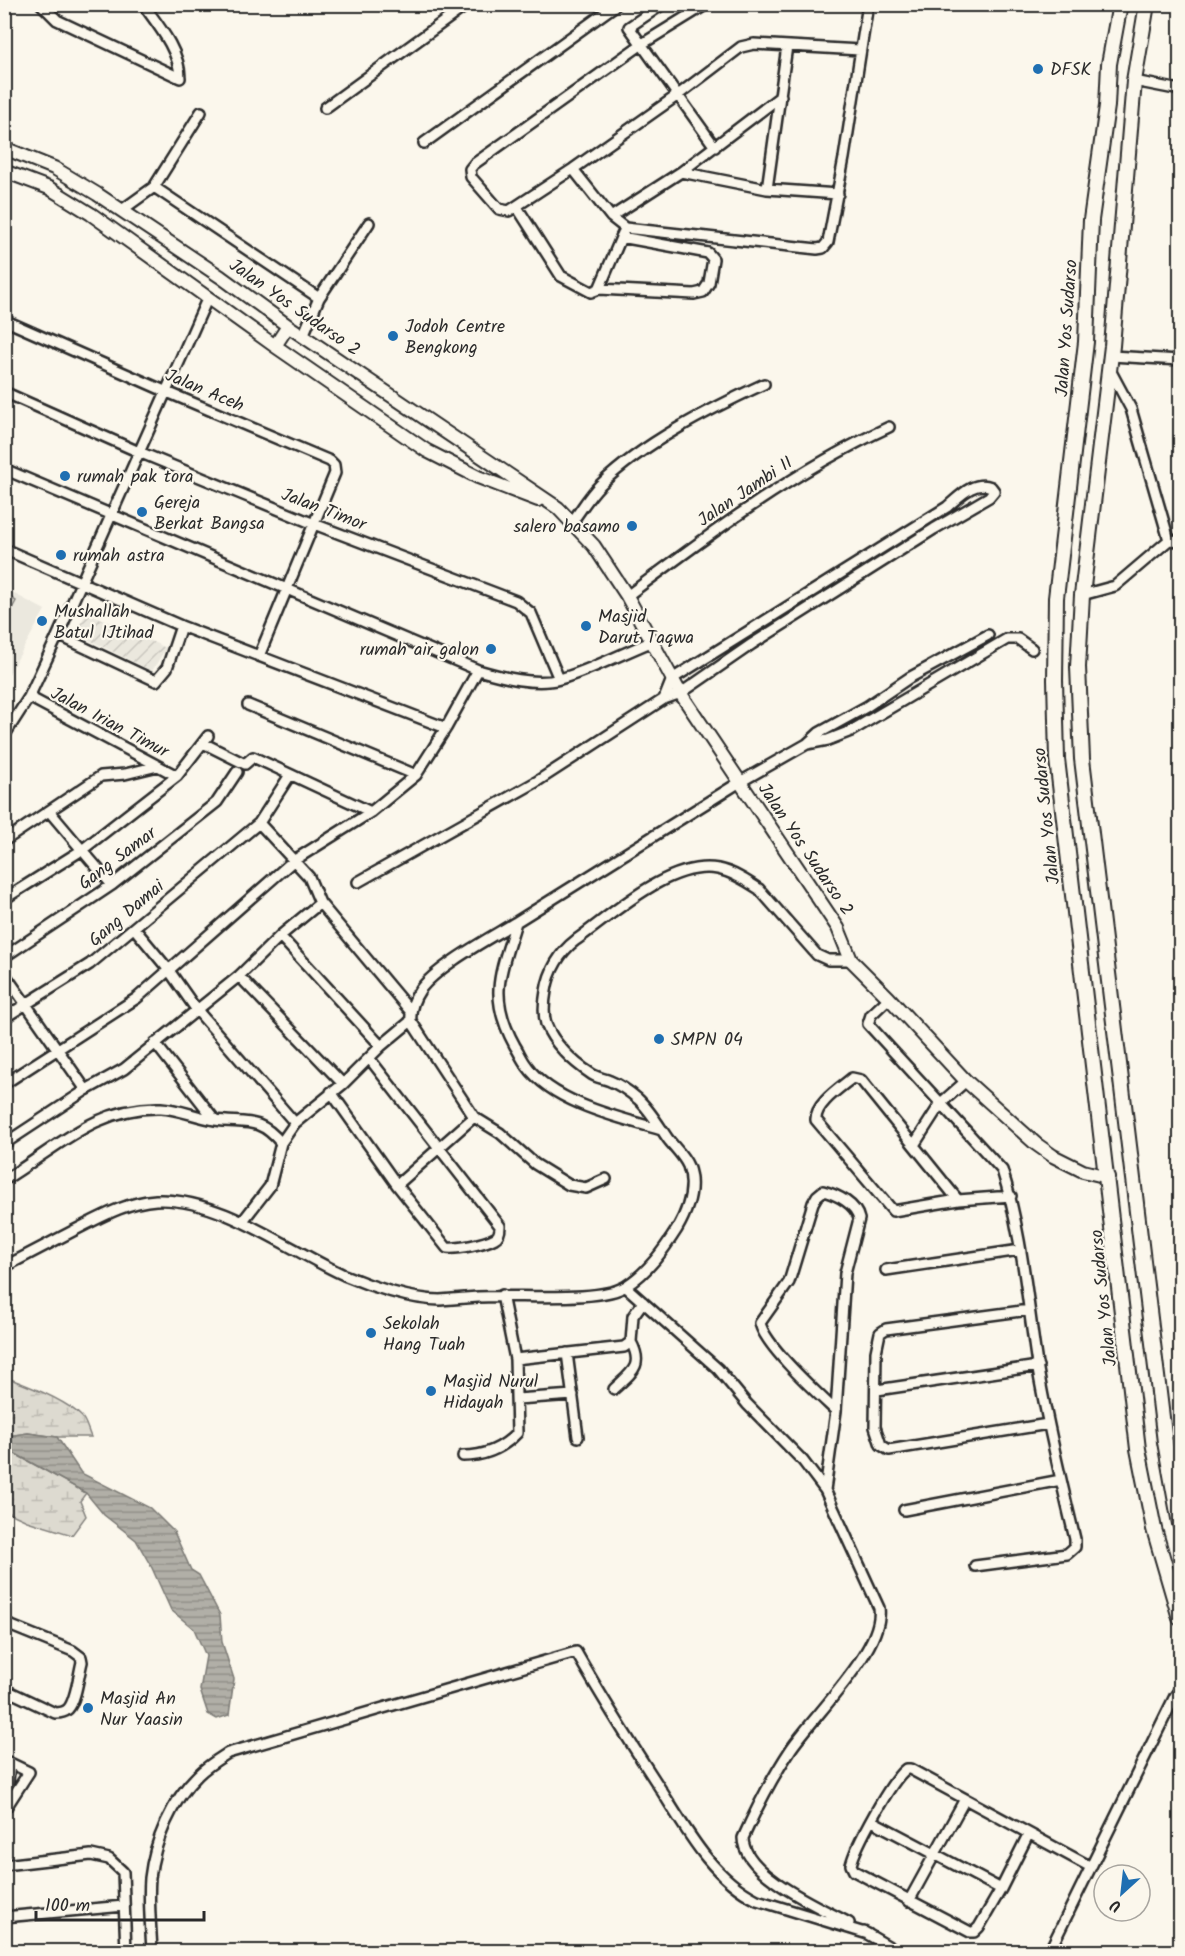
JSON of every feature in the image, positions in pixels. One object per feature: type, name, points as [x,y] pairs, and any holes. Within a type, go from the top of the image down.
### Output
[{"type":"main road","points":[[1119,9],[1147,11],[1134,81],[1110,362],[1082,595],[1079,680],[1082,759],[1165,1442],[1180,1524]]},
{"type":"main road","name":"Jalan Yos Sudarso","points":[[1119,9],[1109,64],[1107,106],[1091,220],[1086,342],[1056,598],[1057,759],[1138,1449],[1154,1529],[1180,1618]]},
{"type":"main road","points":[[1107,106],[1131,112]]},
{"type":"main road","name":"Jalan Yos Sudarso 2","points":[[4,148],[54,168],[122,210],[288,326],[558,508],[594,546],[627,596],[672,679],[838,928],[851,960],[890,998],[966,1081],[1036,1144],[1053,1156],[1083,1171],[1107,1177]]},
{"type":"main road","name":"Jalan Yos Sudarso 2","points":[[4,171],[32,180],[65,198],[427,452],[478,477],[558,508]]},
{"type":"main road","points":[[275,346],[288,326]]},
{"type":"main road","points":[[1055,680],[1079,680]]},
{"type":"main road","points":[[1064,824],[1090,819]]},
{"type":"street","points":[[41,4],[57,20],[180,78],[173,50],[143,4]]},
{"type":"street","points":[[325,108],[468,4]]},
{"type":"street","points":[[424,143],[617,4]]},
{"type":"street","points":[[663,4],[629,27],[714,147]]},
{"type":"street","points":[[707,4],[642,44],[484,157],[470,169],[471,177],[499,209],[509,212],[678,95],[741,47],[754,44],[860,50]]},
{"type":"street","points":[[623,233],[823,248],[828,242],[838,194],[868,4]]},
{"type":"street","points":[[767,189],[786,46]]},
{"type":"street","points":[[1134,81],[1180,90]]},
{"type":"street","points":[[611,217],[681,172],[780,96]]},
{"type":"street","points":[[122,210],[154,187],[201,112]]},
{"type":"street","points":[[518,207],[561,276],[591,292],[599,289],[694,294],[703,292],[709,283],[713,260],[708,253],[623,233],[573,169]]},
{"type":"street","points":[[681,172],[767,189],[838,194]]},
{"type":"street","points":[[154,187],[319,298]]},
{"type":"street","points":[[303,336],[319,298],[369,223]]},
{"type":"street","points":[[599,289],[623,233]]},
{"type":"street","points":[[4,736],[29,697],[58,635],[208,297]]},
{"type":"street","name":"Jalan Aceh","points":[[4,321],[330,461],[335,468],[335,473],[259,656]]},
{"type":"street","points":[[1169,540],[1131,409],[1110,362],[1180,360]]},
{"type":"street","points":[[572,522],[599,486],[633,458],[720,404],[764,384]]},
{"type":"street","name":"Jalan Timor","points":[[4,392],[139,452],[525,607],[535,621],[559,679]]},
{"type":"street","name":"Jalan Jambi II","points":[[627,596],[772,491],[839,451],[889,427]]},
{"type":"street","points":[[4,469],[478,670],[538,681],[559,679],[651,642]]},
{"type":"street","points":[[358,882],[536,782],[664,699],[681,693],[762,638],[933,529],[989,497],[994,491],[991,487],[982,484],[975,485],[937,513],[672,679],[664,699]]},
{"type":"street","points":[[1082,595],[1114,586],[1169,540],[1180,541]]},
{"type":"street","points":[[4,549],[181,626],[446,728]]},
{"type":"street","points":[[58,635],[156,681],[167,668],[181,626]]},
{"type":"street","points":[[242,1222],[270,1186],[280,1143],[295,1123],[343,1084],[411,1016],[420,990],[438,973],[740,782],[807,744],[819,733],[866,707],[909,678],[988,635]]},
{"type":"street","points":[[807,744],[828,740],[851,730],[1007,639],[1018,639],[1032,649]]},
{"type":"street","points":[[4,1084],[137,998],[293,861],[371,812],[416,775],[446,728],[478,670]]},
{"type":"street","name":"Jalan Irian Timur","points":[[29,697],[177,776]]},
{"type":"street","points":[[248,705],[416,775]]},
{"type":"street","points":[[4,899],[82,850],[177,776],[206,739],[245,764],[254,757],[371,812]]},
{"type":"street","points":[[4,841],[100,776],[125,774],[158,766]]},
{"type":"street","name":"Gang Samar","points":[[4,957],[112,885],[217,802],[237,772]]},
{"type":"street","name":"Gang Damai","points":[[4,1018],[90,964],[259,823],[290,775]]},
{"type":"street","points":[[49,811],[112,885]]},
{"type":"street","points":[[259,823],[314,885],[320,903],[411,1016],[474,1117],[500,1133],[535,1164],[569,1185],[586,1188],[606,1179]]},
{"type":"street","points":[[4,1267],[114,1210],[134,1203],[155,1200],[200,1205],[242,1222],[344,1275],[415,1297],[437,1300],[502,1295],[582,1296],[609,1293],[626,1287],[657,1260],[681,1221],[691,1200],[688,1165],[637,1099],[609,1080],[592,1075],[568,1055],[546,1024],[544,1012],[546,989],[552,971],[568,946],[666,877],[699,868],[718,869],[748,882],[759,890],[817,955],[828,960],[851,960]]},
{"type":"street","points":[[4,1144],[86,1090],[124,1069],[238,976],[280,936],[320,903]]},
{"type":"street","points":[[516,922],[499,987],[500,1012],[527,1067],[545,1085],[583,1105],[662,1130]]},
{"type":"street","points":[[134,928],[168,969],[196,1010],[295,1123]]},
{"type":"street","points":[[280,936],[381,1046]]},
{"type":"street","points":[[4,973],[86,1090]]},
{"type":"street","points":[[238,976],[343,1084]]},
{"type":"street","points":[[890,998],[871,1015],[868,1024],[1002,1170],[1011,1196],[1048,1424],[1075,1539],[1075,1547],[1067,1554],[975,1566]]},
{"type":"street","points":[[154,1043],[215,1120]]},
{"type":"street","points":[[331,1092],[397,1185],[447,1248],[459,1249],[495,1238],[500,1232],[500,1226],[369,1058]]},
{"type":"street","points":[[958,1200],[858,1078],[852,1078],[820,1107],[815,1115],[816,1120],[893,1211],[958,1200],[1011,1196]]},
{"type":"street","points":[[914,1145],[941,1103],[966,1081]]},
{"type":"street","points":[[4,1180],[70,1134],[100,1119],[142,1109],[175,1109],[215,1120],[252,1122],[271,1131],[280,1143]]},
{"type":"street","points":[[397,1185],[474,1117]]},
{"type":"street","points":[[825,1490],[836,1411],[845,1273],[859,1219],[854,1207],[845,1200],[823,1191],[813,1203],[789,1282],[761,1318],[760,1326],[787,1362],[836,1411]]},
{"type":"street","points":[[886,1270],[1020,1250]]},
{"type":"street","points":[[626,1287],[718,1369],[747,1404],[802,1461],[825,1490],[879,1608],[881,1619],[877,1631],[860,1661],[792,1747],[748,1828],[743,1844],[754,1863],[785,1887],[898,1952]]},
{"type":"street","points":[[463,1456],[476,1456],[491,1452],[517,1433],[515,1359],[502,1295]]},
{"type":"street","points":[[614,1389],[630,1374],[638,1361],[638,1354],[631,1342],[633,1316],[643,1302]]},
{"type":"street","points":[[1029,1310],[886,1329],[880,1333],[876,1352],[875,1427],[881,1445],[889,1450],[1048,1424]]},
{"type":"street","points":[[515,1359],[624,1347],[631,1342]]},
{"type":"street","points":[[567,1353],[578,1437]]},
{"type":"street","points":[[877,1390],[1038,1366]]},
{"type":"street","points":[[517,1399],[573,1395]]},
{"type":"street","points":[[904,1510],[1060,1480]]},
{"type":"street","points":[[4,1623],[73,1651],[81,1657],[82,1662],[72,1702],[62,1713],[55,1713],[4,1689]]},
{"type":"street","points":[[152,1952],[150,1880],[153,1858],[178,1802],[197,1776],[210,1764],[228,1753],[576,1652],[635,1750],[700,1849],[718,1871],[743,1893],[757,1900],[868,1934]]},
{"type":"street","points":[[1048,1952],[1180,1689]]},
{"type":"street","points":[[7,1761],[29,1771],[29,1774],[5,1811],[7,1761]]},
{"type":"street","points":[[1028,1835],[1001,1889],[979,1928],[974,1932],[909,1901],[852,1868],[851,1863],[897,1778],[906,1769],[910,1769],[1028,1835],[1091,1867]]},
{"type":"street","points":[[909,1901],[965,1799]]},
{"type":"street","points":[[872,1821],[1001,1889]]},
{"type":"street","points":[[4,1865],[91,1855],[109,1859],[123,1872],[126,1952]]},
{"type":"street","points":[[4,1917],[124,1906]]},
{"type":"shaded area","points":[[5,589],[45,610],[5,681]]},
{"type":"shaded area","points":[[87,612],[166,648],[152,671],[75,633]]},
{"type":"shaded area","points":[[28,1433],[57,1437],[81,1473],[150,1508],[174,1532],[191,1570],[199,1575],[220,1615],[222,1642],[234,1679],[229,1715],[217,1719],[208,1714],[200,1690],[206,1656],[194,1629],[171,1610],[136,1540],[104,1515],[86,1493],[5,1448],[8,1436]]},
{"type":"green space","points":[[5,594],[16,601],[5,622]]},
{"type":"green space","points":[[5,1377],[45,1394],[74,1410],[84,1420],[91,1437],[57,1437],[28,1433],[8,1436],[5,1442]]},
{"type":"green space","points":[[4,1448],[86,1493],[80,1501],[86,1516],[72,1535],[27,1521],[5,1511]]},
{"type":"place","name":"DFSK","points":[[1038,69]]},
{"type":"place","name":"Jodoh Centre Bengkong","points":[[393,336]]},
{"type":"place","name":"rumah pak tora","points":[[65,476]]},
{"type":"place","name":"Gereja Berkat Bangsa","points":[[142,512]]},
{"type":"place","name":"salero basamo","points":[[632,526]]},
{"type":"place","name":"rumah astra","points":[[61,555]]},
{"type":"place","name":"Mushallah Batul IJtihad","points":[[42,621]]},
{"type":"place","name":"Masjid Darut Taqwa","points":[[586,626]]},
{"type":"place","name":"rumah air galon","points":[[491,649]]},
{"type":"place","name":"SMPN 04","points":[[659,1039]]},
{"type":"place","name":"Sekolah Hang Tuah","points":[[371,1333]]},
{"type":"place","name":"Masjid Nurul Hidayah","points":[[431,1391]]},
{"type":"place","name":"Masjid An Nur Yaasin","points":[[88,1708]]}]
